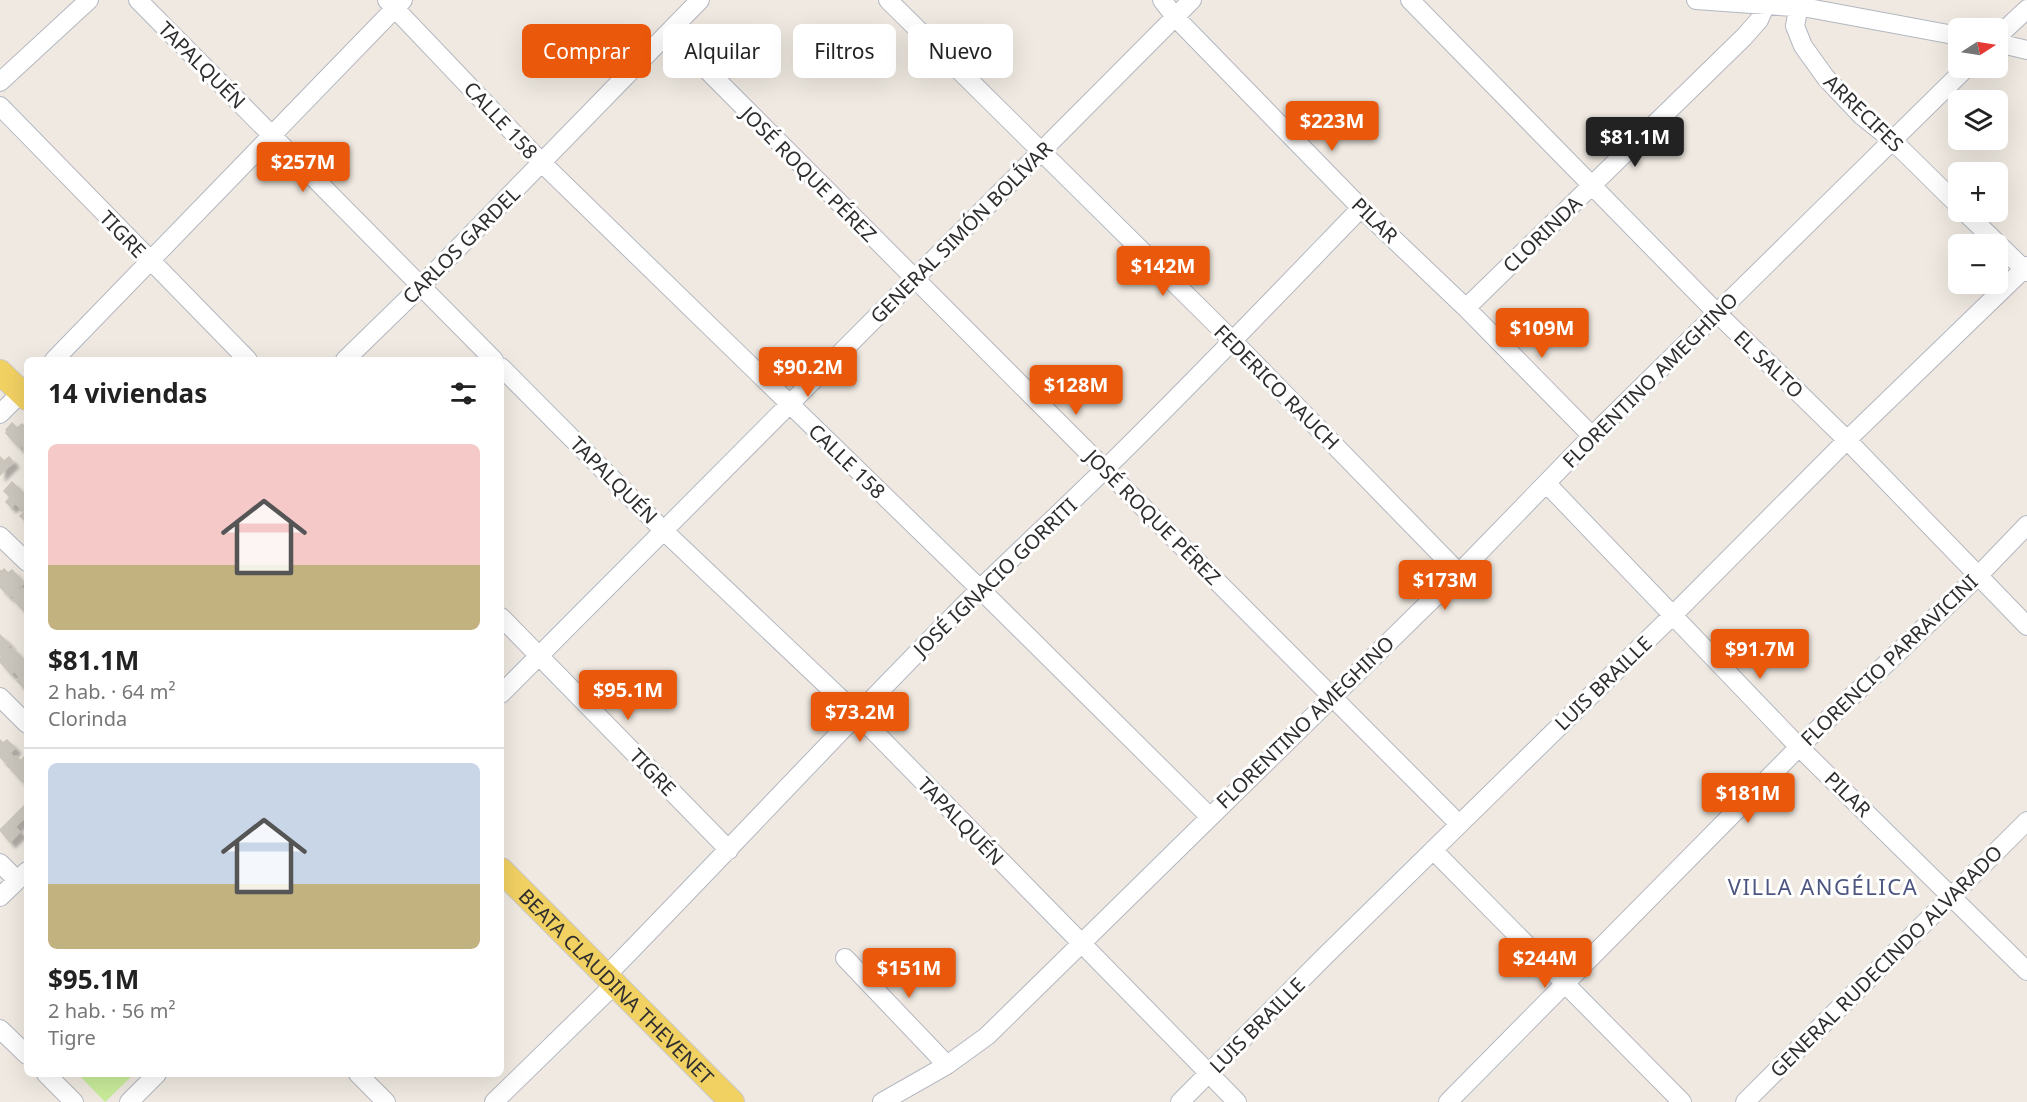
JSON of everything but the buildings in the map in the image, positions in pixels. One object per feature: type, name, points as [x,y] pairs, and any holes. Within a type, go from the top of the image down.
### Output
[{"type":"main road","points":[[0,372],[24,392]]},
{"type":"main road","name":"BEATA CLAUDINA THEVENET","points":[[504,873],[732,1102]]},
{"type":"street","points":[[0,82],[89,0]]},
{"type":"street","name":"TAPALQUÉN","points":[[138,0],[491,357]]},
{"type":"street","name":"CARLOS GARDEL","points":[[677,24],[700,0]]},
{"type":"street","name":"FEDERICO RAUCH","points":[[888,0],[1233,341],[1459,573]]},
{"type":"street","name":"PILAR","points":[[1162,0],[1176,18],[1361,208],[1466,308],[1592,436]]},
{"type":"street","name":"GENERAL SIMÓN BOLÍVAR","points":[[504,691],[1192,0]]},
{"type":"street","name":"EL SALTO","points":[[1410,0],[1717,313],[1847,440],[2027,626]]},
{"type":"street","points":[[1696,0],[1766,4],[1799,3],[1948,34]]},
{"type":"street","points":[[57,357],[271,136],[395,3]]},
{"type":"street","name":"CALLE 158","points":[[395,3],[542,163],[980,589],[1209,816]]},
{"type":"street","name":"ARRECIFES","points":[[1799,3],[1795,26],[1803,46],[1820,70],[1862,116],[1892,140],[1948,195]]},
{"type":"street","name":"CLORINDA","points":[[1466,308],[1744,37],[1759,20],[1766,4]]},
{"type":"street","points":[[2008,27],[2027,9]]},
{"type":"street","name":"CARLOS GARDEL","points":[[348,357],[421,286],[663,38]]},
{"type":"street","points":[[2008,45],[2027,50]]},
{"type":"street","name":"JOSÉ ROQUE PÉREZ","points":[[715,78],[1459,824]]},
{"type":"street","name":"FLORENTINO AMEGHINO","points":[[882,1102],[947,1065],[987,1036],[1331,696],[1459,573],[1592,436],[1956,78]]},
{"type":"street","name":"TIGRE","points":[[0,106],[245,357]]},
{"type":"street","name":"JOSÉ IGNACIO GORRITI","points":[[494,1102],[856,714],[1233,341],[1361,208]]},
{"type":"street","points":[[1976,222],[2026,269]]},
{"type":"street","name":"LUIS BRAILLE","points":[[1180,1102],[1847,440],[2026,269]]},
{"type":"street","name":"TAPALQUÉN","points":[[504,370],[664,531],[856,714],[1237,1102]]},
{"type":"street","points":[[0,414],[24,394]]},
{"type":"street","name":"PILAR","points":[[1547,484],[1799,747],[2027,971]]},
{"type":"street","name":"FLORENCIO PARRAVICINI","points":[[1448,1102],[1799,747],[1978,576],[2027,525]]},
{"type":"street","points":[[0,536],[24,559]]},
{"type":"street","name":"TIGRE","points":[[504,621],[729,850]]},
{"type":"street","points":[[0,697],[24,721]]},
{"type":"street","name":"GENERAL RUDECINDO ALVARADO","points":[[1745,1102],[2027,820]]},
{"type":"street","points":[[1433,850],[1682,1102]]},
{"type":"street","points":[[0,863],[22,876],[0,897]]},
{"type":"street","points":[[845,958],[947,1065]]},
{"type":"street","points":[[0,1029],[24,1052]]},
{"type":"street","points":[[49,1077],[74,1102]]},
{"type":"street","points":[[129,1102],[155,1077]]},
{"type":"street","points":[[361,1077],[386,1102]]},
{"type":"green space","points":[[81,1077],[131,1077],[105,1102]]},
{"type":"district","name":"VILLA ANGÉLICA","points":[[1823,886]]}]
